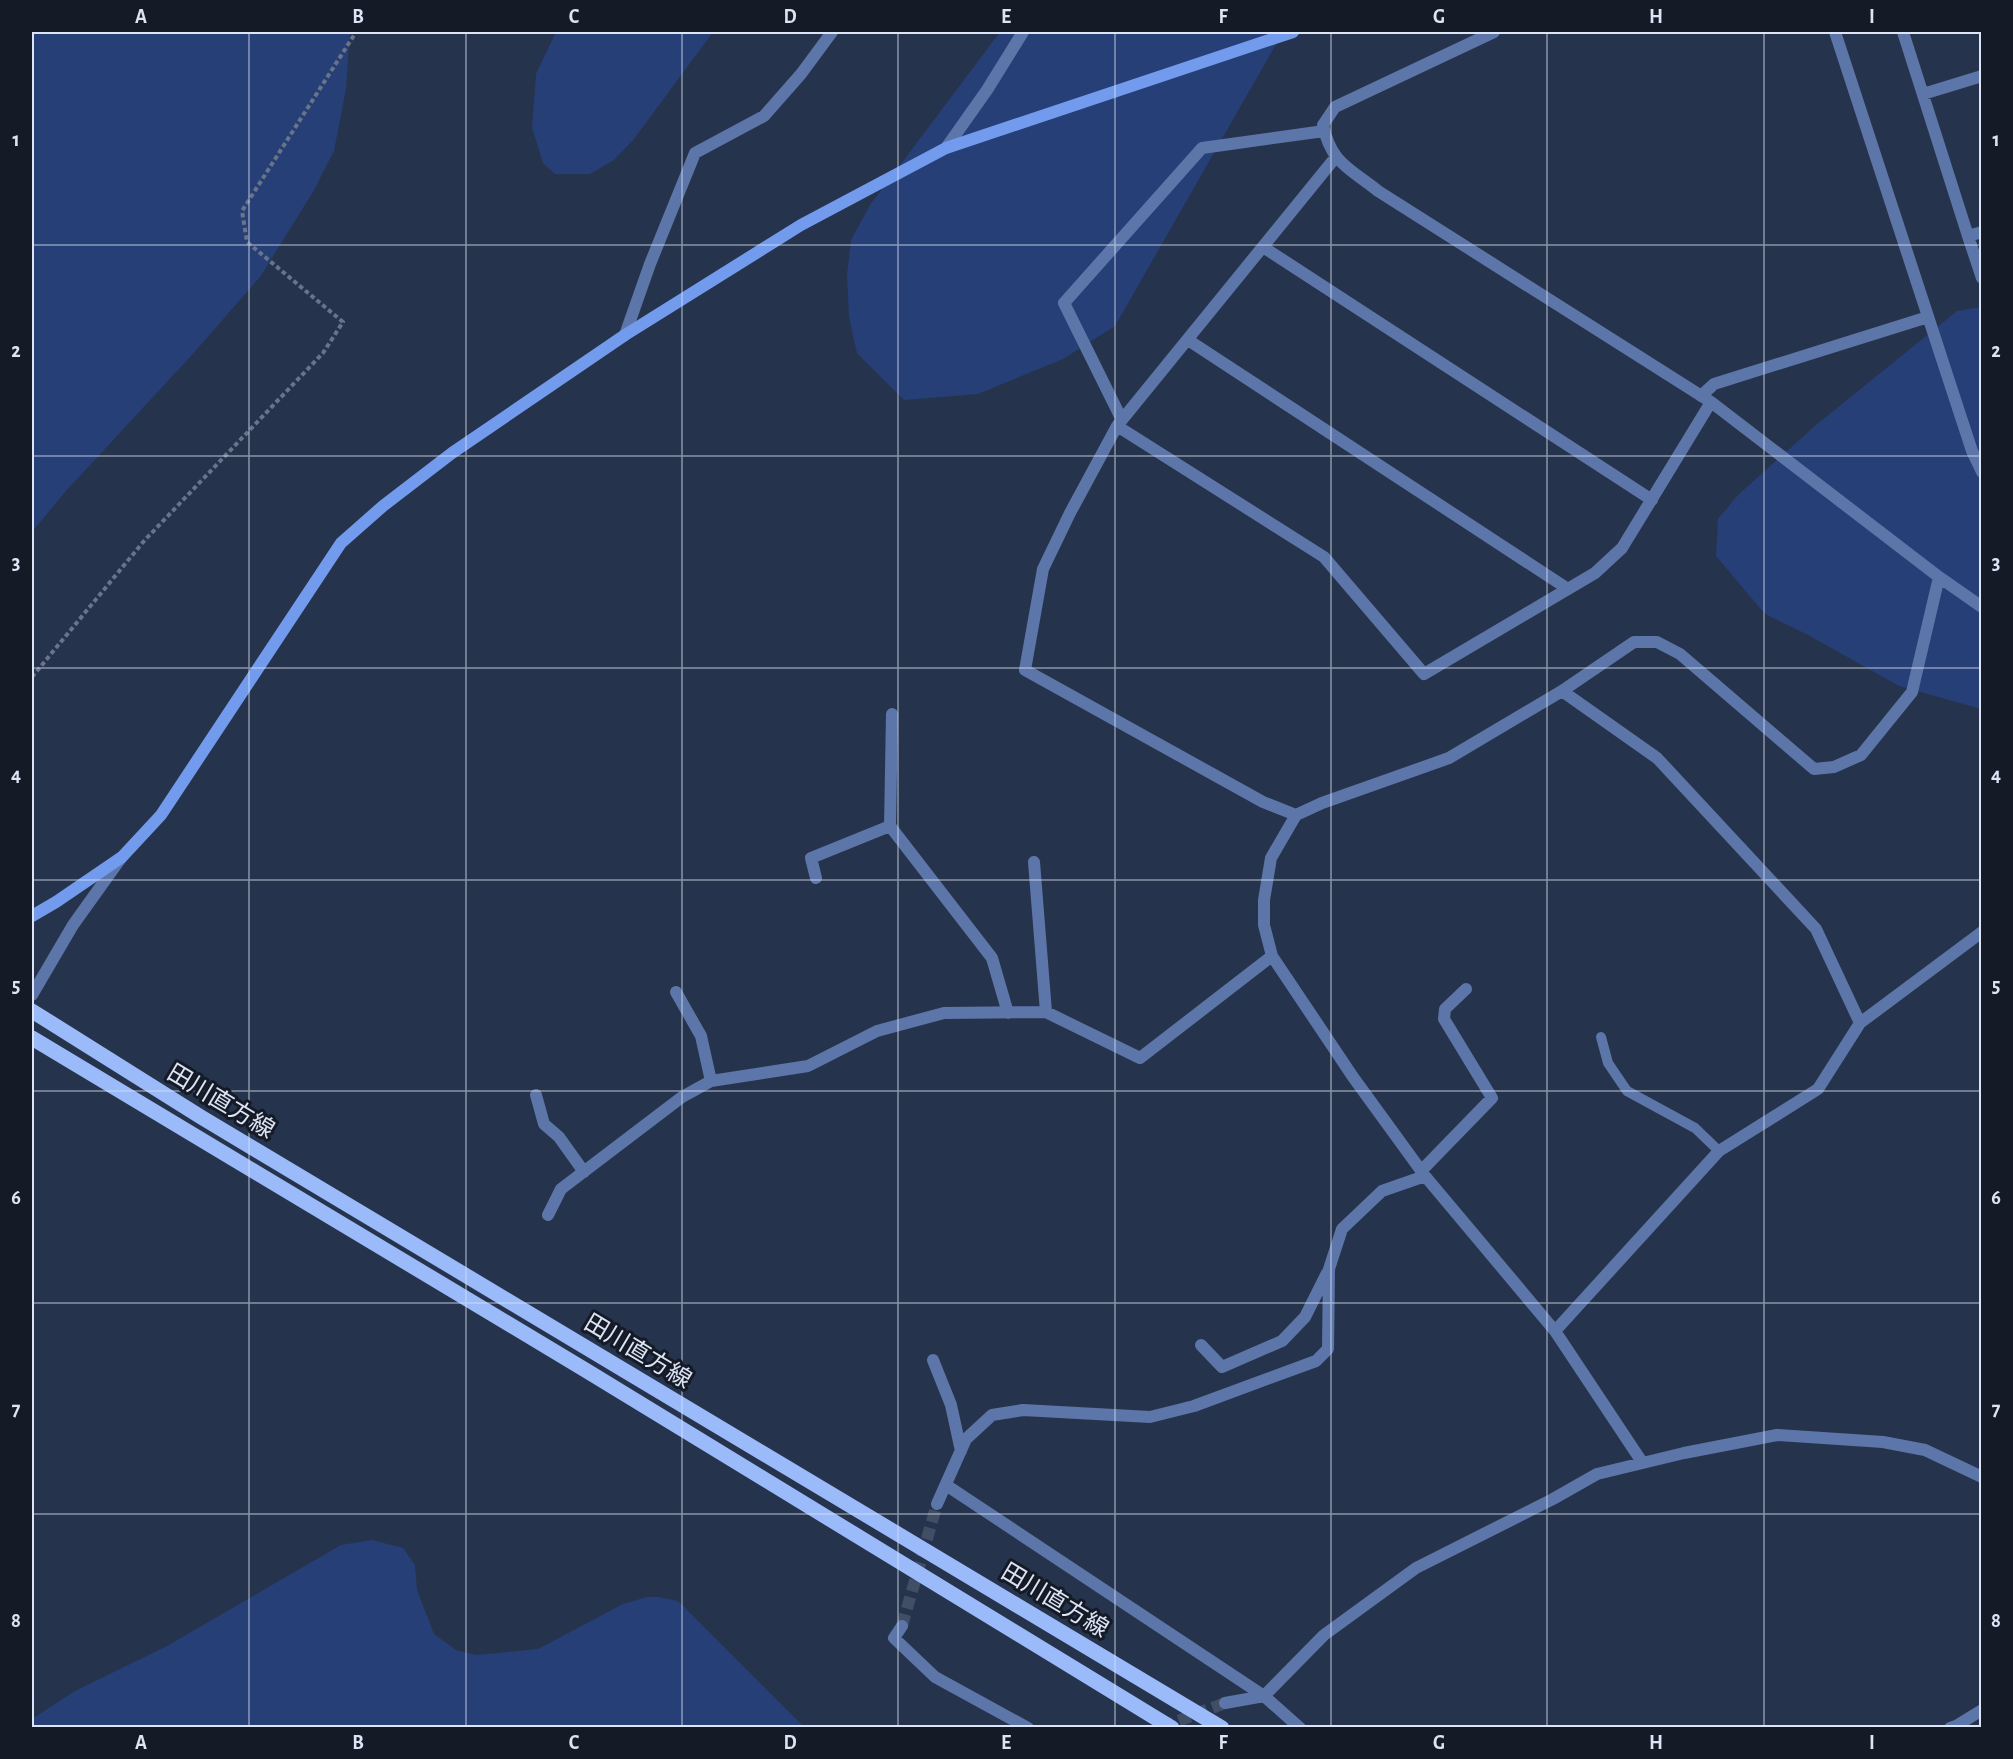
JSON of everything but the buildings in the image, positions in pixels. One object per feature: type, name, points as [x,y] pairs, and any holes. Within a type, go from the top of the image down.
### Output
[{"type":"main road","name":"田川直方線","points":[[32,1011],[211,1122],[1222,1728]]},
{"type":"main road","name":"田川直方線","points":[[32,1038],[587,1371],[1172,1728]]},
{"type":"street","points":[[625,335],[650,264],[696,153],[764,116],[801,74],[832,32]]},
{"type":"street","points":[[946,148],[987,90],[1023,32]]},
{"type":"street","points":[[32,995],[73,925],[122,857],[161,815],[341,543],[383,506],[452,453],[625,335],[801,225],[946,148],[1293,32]]},
{"type":"street","points":[[1494,32],[1335,107],[1323,125],[1326,141],[1335,158],[1378,191],[1706,399],[1939,578],[1982,607]]},
{"type":"street","points":[[1834,32],[1972,451],[1982,472]]},
{"type":"street","points":[[1903,32],[1982,278]]},
{"type":"street","points":[[1923,94],[1982,76]]},
{"type":"street","points":[[1324,131],[1202,148],[1064,303],[1120,423],[1324,557],[1424,674],[1595,573],[1622,548],[1652,500],[1714,384],[1928,317]]},
{"type":"street","points":[[1296,815],[1263,802],[1025,670],[1043,569],[1070,513],[1120,423],[1335,158]]},
{"type":"street","points":[[1968,236],[1982,232]]},
{"type":"street","points":[[1263,247],[1652,500]]},
{"type":"street","points":[[1188,340],[1568,589]]},
{"type":"street","points":[[1642,1462],[1555,1332],[1423,1173],[1353,1077],[1272,956],[1264,925],[1264,900],[1271,858],[1296,815],[1322,803],[1449,758],[1562,691],[1634,642],[1657,642],[1680,654],[1814,769],[1833,767],[1861,755],[1912,692],[1939,578]]},
{"type":"street","points":[[1562,691],[1657,758],[1816,929],[1860,1023]]},
{"type":"street","points":[[892,714],[890,826],[992,958],[1008,1013]]},
{"type":"street","points":[[816,878],[811,858],[890,826]]},
{"type":"street","points":[[32,916],[122,857]]},
{"type":"street","points":[[1034,862],[1046,1012]]},
{"type":"street","points":[[1555,1332],[1719,1150],[1818,1089],[1860,1023],[1982,932]]},
{"type":"street","points":[[548,1215],[561,1189],[682,1097],[711,1081],[808,1066],[878,1031],[944,1013],[1046,1012],[1140,1058],[1272,956]]},
{"type":"street","points":[[1201,1345],[1222,1367],[1282,1341],[1305,1317],[1329,1269],[1342,1229],[1382,1191],[1423,1173],[1492,1098],[1444,1019],[1444,1009],[1466,989]]},
{"type":"street","points":[[676,992],[701,1036],[711,1081]]},
{"type":"street","points":[[536,1095],[544,1125],[559,1137],[584,1172]]},
{"type":"street","points":[[937,1504],[966,1439],[993,1415],[1023,1410],[1150,1417],[1194,1406],[1316,1361],[1328,1349],[1329,1269]]},
{"type":"street","points":[[933,1360],[951,1405],[961,1451]]},
{"type":"street","points":[[1225,1703],[1264,1695],[1324,1635],[1416,1568],[1553,1499],[1597,1474],[1642,1462],[1777,1435],[1883,1442],[1925,1450],[1982,1477]]},
{"type":"street","points":[[946,1485],[1264,1695],[1300,1728]]},
{"type":"street","points":[[902,1626],[894,1638],[935,1677],[1028,1728]]},
{"type":"street","points":[[1950,1728],[1982,1710]]},
{"type":"lane","points":[[1601,1037],[1608,1063],[1627,1091],[1695,1128],[1719,1150]]},
{"type":"path","points":[[32,677],[144,541],[323,352],[343,322],[247,242],[242,211],[356,32]]},
{"type":"shaded area","points":[[32,32],[350,32],[346,89],[334,151],[313,192],[260,277],[191,356],[65,492],[32,532]]},
{"type":"shaded area","points":[[556,32],[713,32],[634,139],[614,160],[590,174],[555,174],[543,163],[532,128],[536,74]]},
{"type":"shaded area","points":[[1000,32],[1283,32],[1115,326],[1063,359],[978,394],[904,400],[857,353],[849,317],[847,275],[851,240],[870,205]]},
{"type":"shaded area","points":[[1981,307],[1981,709],[1899,686],[1808,635],[1765,614],[1716,556],[1718,519],[1738,495],[1816,425],[1957,311]]},
{"type":"shaded area","points":[[372,1540],[403,1548],[415,1565],[417,1590],[434,1634],[456,1650],[476,1655],[538,1649],[623,1604],[647,1597],[678,1601],[804,1727],[32,1727],[32,1719],[75,1691],[167,1646],[341,1545]]},
{"type":"tunnel","points":[[902,1626],[937,1504]]},
{"type":"tunnel","points":[[1162,1727],[1225,1703]]}]
